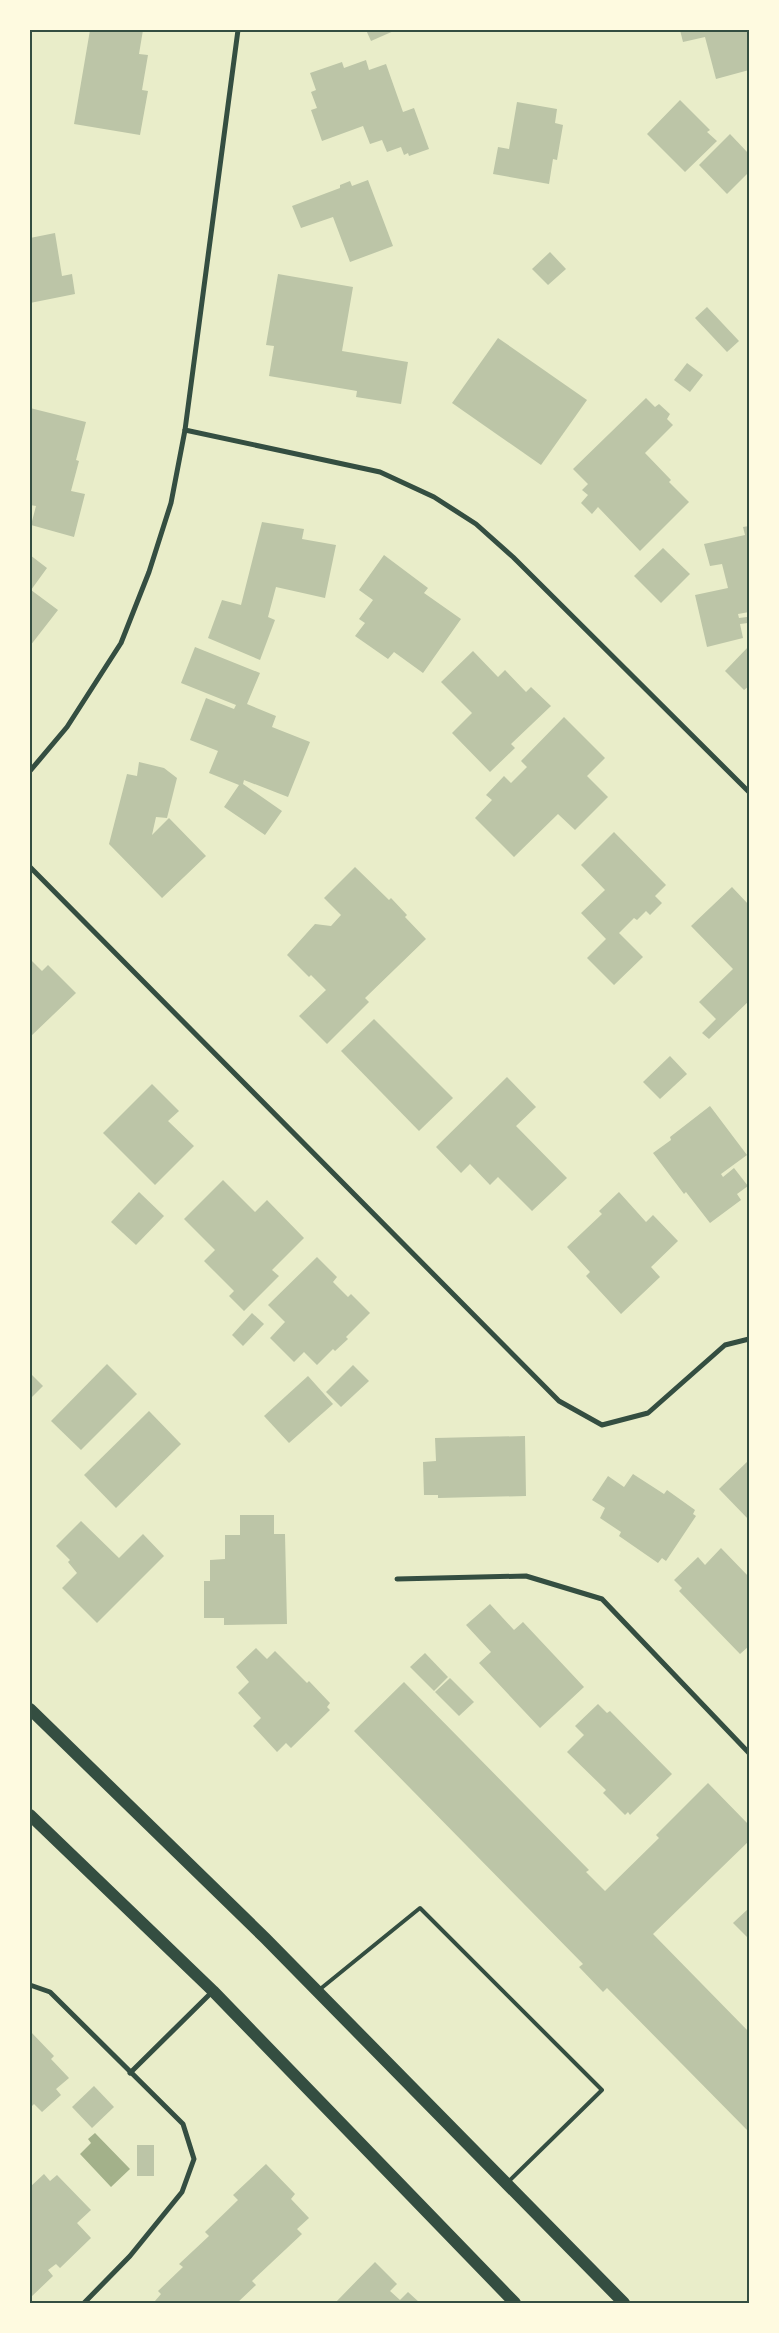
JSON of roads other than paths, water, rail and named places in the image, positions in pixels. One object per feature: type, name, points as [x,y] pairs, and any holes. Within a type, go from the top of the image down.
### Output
[{"type":"main road","points":[[30,1709],[318,1991],[624,2303]]},
{"type":"main road","points":[[30,1815],[214,1991],[516,2303]]},
{"type":"street","points":[[30,771],[67,727],[121,643],[149,572],[171,503],[185,430],[238,30]]},
{"type":"street","points":[[185,430],[380,472],[434,497],[476,524],[513,557],[749,792]]},
{"type":"street","points":[[30,867],[559,1401],[602,1425],[648,1413],[725,1345],[749,1338]]},
{"type":"street","points":[[397,1579],[526,1576],[602,1599],[749,1754]]},
{"type":"street","points":[[30,1985],[50,1992],[183,2124],[194,2159],[182,2192],[130,2256],[84,2303]]},
{"type":"street","points":[[130,2073],[214,1991]]},
{"type":"lane","points":[[318,1991],[420,1908],[602,2090],[507,2183]]}]
